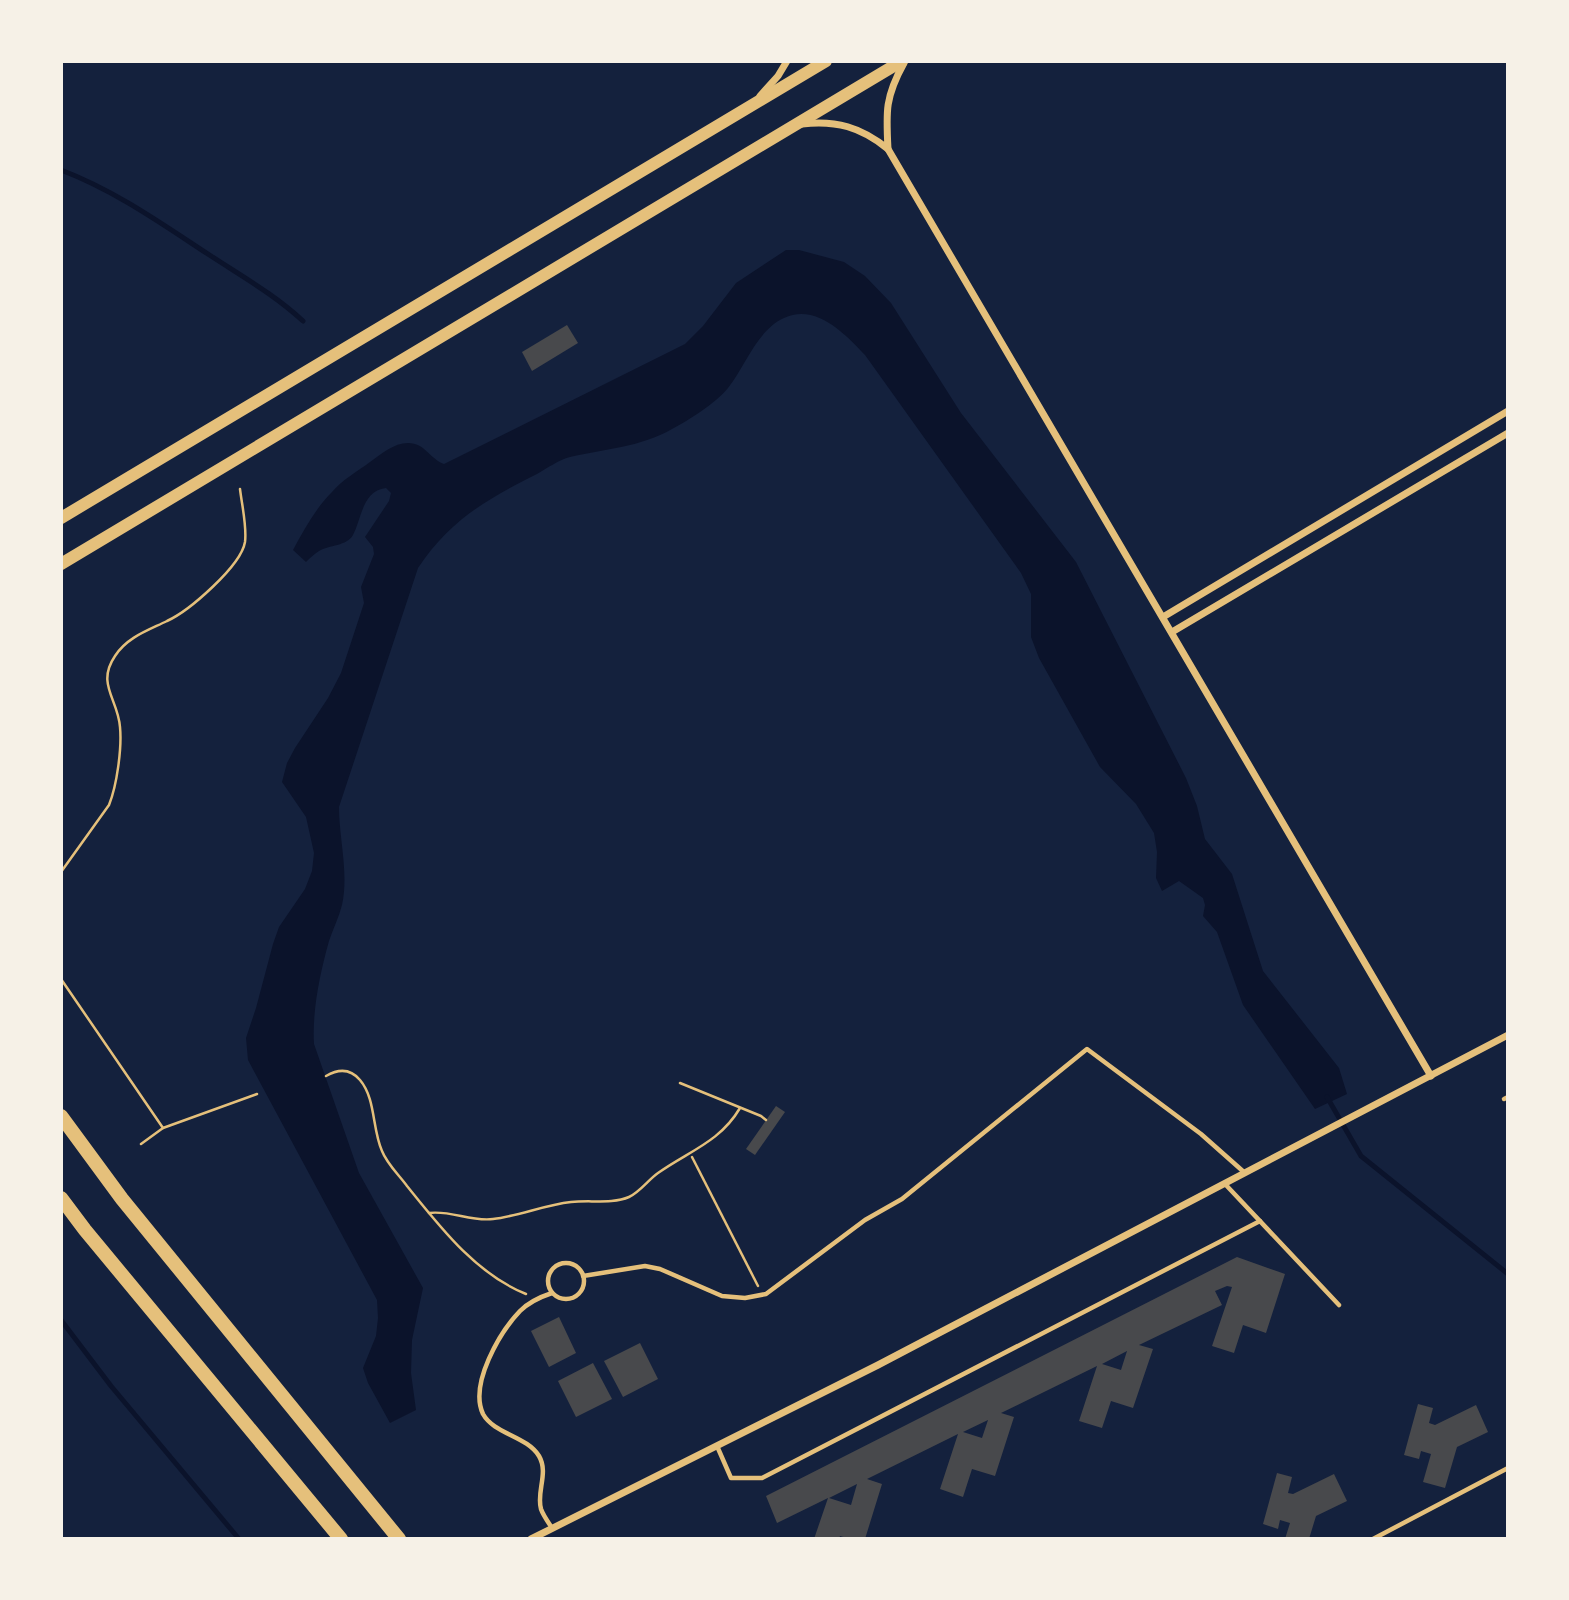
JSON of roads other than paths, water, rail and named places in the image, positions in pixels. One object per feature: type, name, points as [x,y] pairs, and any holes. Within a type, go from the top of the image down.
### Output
[{"type":"main road","points":[[61,518],[826,61]]},
{"type":"main road","points":[[61,564],[904,61]]},
{"type":"main road","points":[[61,1116],[122,1199],[399,1539]]},
{"type":"main road","points":[[61,1198],[341,1539]]},
{"type":"street","points":[[748,108],[778,76],[787,61]]},
{"type":"street","points":[[888,149],[885,109],[904,61]]},
{"type":"street","points":[[794,125],[817,122],[844,124],[873,136],[888,149],[1431,1076]]},
{"type":"street","points":[[1163,617],[1508,411]]},
{"type":"street","points":[[1172,632],[1508,433]]},
{"type":"street","points":[[531,1539],[878,1365],[1508,1035]]},
{"type":"lane","points":[[583,1276],[645,1266],[660,1269],[722,1296],[745,1298],[762,1295],[865,1220],[902,1199],[1087,1049],[1200,1134],[1245,1173]]},
{"type":"lane","points":[[1225,1184],[1339,1305]]},
{"type":"lane","points":[[718,1446],[731,1478],[762,1478],[1260,1221]]},
{"type":"lane","points":[[557,1265],[573,1265],[583,1276],[583,1287],[577,1296],[561,1298],[552,1293],[548,1278],[557,1265]]},
{"type":"lane","points":[[552,1293],[540,1297],[520,1311],[502,1334],[485,1367],[480,1394],[481,1407],[488,1420],[537,1454],[543,1471],[541,1508],[552,1528]]},
{"type":"lane","points":[[1373,1539],[1508,1468]]},
{"type":"water","points":[[786,250],[799,250],[844,262],[865,276],[891,303],[961,413],[1076,562],[1186,778],[1197,806],[1205,839],[1232,874],[1263,971],[1339,1068],[1347,1094],[1315,1109],[1243,1005],[1217,932],[1203,916],[1203,898],[1179,881],[1162,891],[1156,878],[1157,852],[1154,833],[1136,804],[1100,767],[1039,658],[1031,637],[1031,594],[1021,573],[865,355],[829,323],[807,314],[784,318],[766,331],[728,388],[702,411],[648,440],[566,458],[502,492],[457,524],[430,551],[418,568],[339,807],[344,893],[323,966],[315,1005],[314,1031],[314,1044],[359,1173],[423,1288],[412,1340],[411,1373],[416,1410],[390,1423],[368,1383],[363,1368],[376,1336],[377,1300],[248,1060],[246,1038],[279,927],[305,889],[312,871],[314,853],[306,817],[282,782],[287,763],[341,673],[364,603],[361,587],[374,554],[373,547],[365,537],[389,501],[391,493],[386,488],[372,494],[364,506],[353,535],[347,541],[319,551],[306,562],[293,550],[315,513],[336,488],[388,450],[403,443],[414,444],[444,464],[685,344],[703,326],[736,283]]},
{"type":"waterway","points":[[61,170],[101,188],[157,220],[270,295],[303,321]]},
{"type":"waterway","points":[[1327,1097],[1361,1156],[1508,1274]]},
{"type":"waterway","points":[[61,1320],[111,1386],[239,1539]]}]
